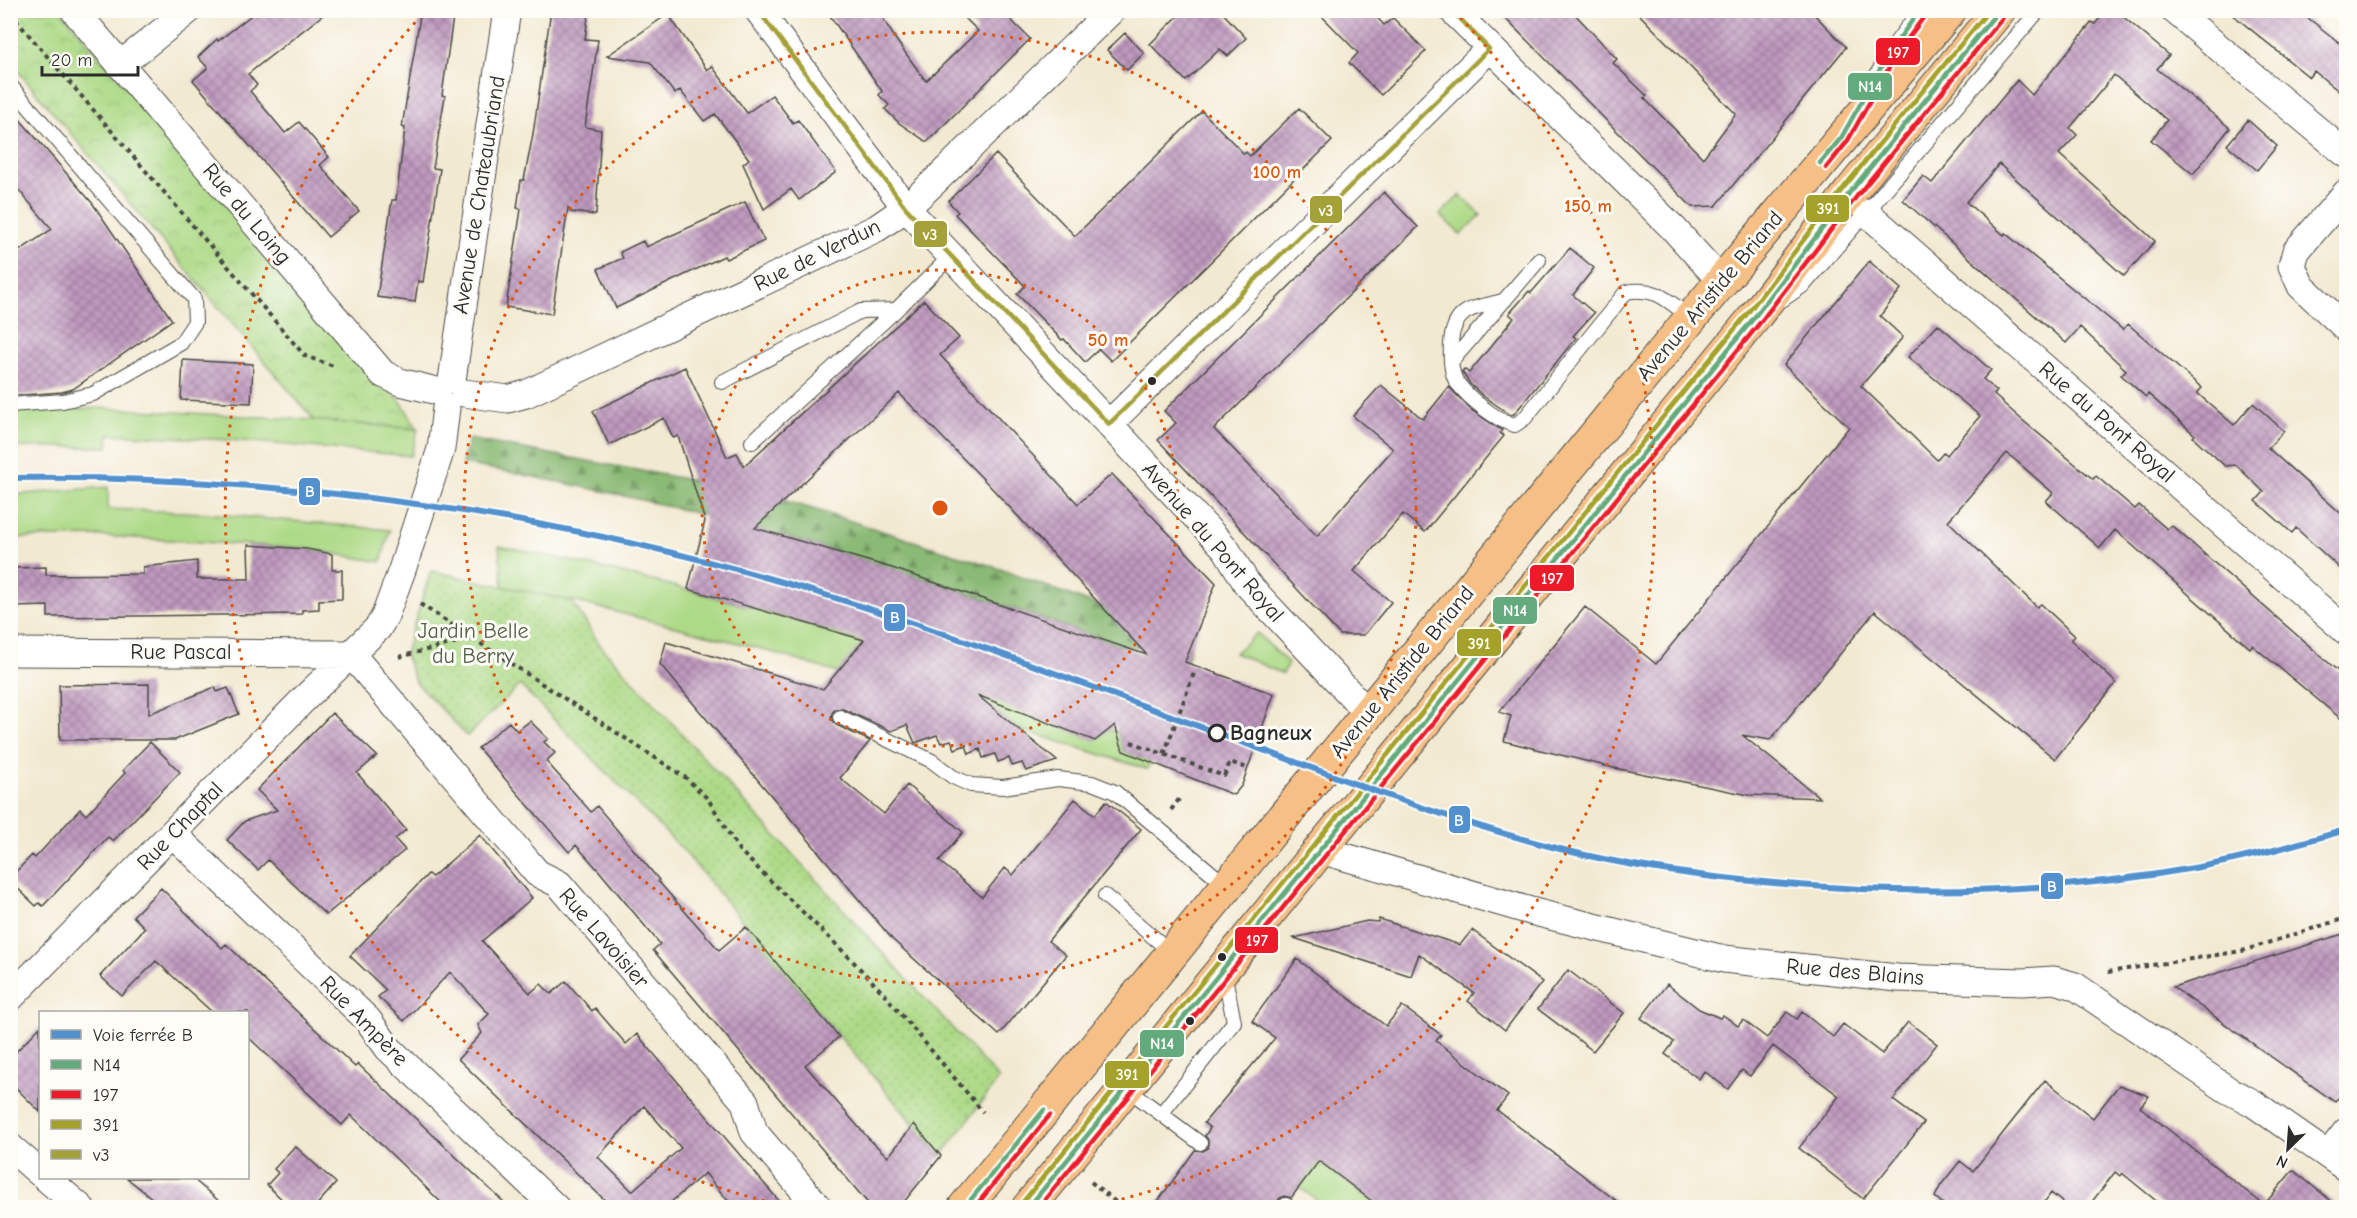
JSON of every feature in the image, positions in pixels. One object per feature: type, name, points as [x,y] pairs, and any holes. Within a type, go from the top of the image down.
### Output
[{"type":"main road","name":"Avenue Aristide Briand","points":[[964,1208],[1690,318],[1950,10]]},
{"type":"main road","name":"Avenue Aristide Briand","points":[[1028,1208],[1753,319],[1851,191],[1999,10]]},
{"type":"street","name":"Rue du Loing","points":[[74,10],[383,374],[400,382],[450,393]]},
{"type":"street","points":[[120,65],[189,10]]},
{"type":"street","name":"Avenue de Chateaubriand","points":[[351,654],[378,628],[385,616],[441,449],[507,10]]},
{"type":"street","name":"Avenue du Pont Royal","points":[[758,10],[906,208],[1226,549],[1247,584],[1364,720]]},
{"type":"street","name":"Rue de Verdun","points":[[450,393],[508,399],[526,394],[877,228],[906,208],[1112,10]]},
{"type":"street","points":[[1452,10],[1674,229],[1721,281]]},
{"type":"street","points":[[2174,10],[2346,154]]},
{"type":"street","points":[[1109,424],[1489,49]]},
{"type":"street","points":[[2346,193],[2296,251],[2292,266],[2301,286],[2346,328]]},
{"type":"street","name":"Rue du Pont Royal","points":[[1867,213],[2346,631]]},
{"type":"street","name":"Rue Pascal","points":[[10,652],[351,654]]},
{"type":"street","name":"Rue Chaptal","points":[[10,998],[351,654]]},
{"type":"street","name":"Rue Lavoisier","points":[[351,654],[537,873],[559,884],[745,1102],[754,1131],[819,1208]]},
{"type":"street","name":"Rue Ampère","points":[[173,834],[368,1020],[388,1048],[556,1208]]},
{"type":"street","name":"Rue des Blains","points":[[1329,841],[1534,912],[1724,959],[1897,978],[2024,982],[2054,980],[2075,986],[2228,1090],[2253,1102],[2337,1162]]},
{"type":"street","points":[[2337,1162],[2346,1132]]},
{"type":"street","points":[[10,1147],[39,1172]]},
{"type":"street","points":[[47,1179],[81,1208]]},
{"type":"lane","name":"Avenue Aristide Briand","points":[[1841,138],[1892,48],[1920,10]]},
{"type":"lane","name":"Avenue Aristide Briand","points":[[1753,319],[1804,285],[2039,10]]},
{"type":"lane","points":[[10,85],[194,299],[195,322],[181,343],[93,394],[63,401],[10,405]]},
{"type":"lane","points":[[752,442],[896,310],[950,257]]},
{"type":"lane","points":[[1451,362],[1539,260]]},
{"type":"lane","points":[[1507,299],[1464,313],[1454,329],[1450,343],[1453,373],[1458,384],[1503,423],[1515,424],[1525,418],[1626,292],[1641,289],[1659,295],[1690,318]]},
{"type":"lane","points":[[722,381],[861,311],[896,310]]},
{"type":"lane","points":[[840,717],[933,761],[953,777],[971,785],[1003,787],[1058,779],[1092,783],[1115,792],[1227,886]]},
{"type":"lane","points":[[1105,896],[1172,953]]},
{"type":"lane","points":[[1161,1114],[1234,1022],[1224,969]]},
{"type":"lane","points":[[1126,1088],[1200,1143]]},
{"type":"path","points":[[10,13],[305,356],[344,370]]},
{"type":"path","points":[[415,600],[693,784],[708,799],[739,850],[885,995],[983,1112]]},
{"type":"path","points":[[399,657],[474,638]]},
{"type":"path","points":[[1164,754],[1194,672]]},
{"type":"path","points":[[1131,742],[1224,776],[1230,762],[1247,768]]},
{"type":"path","points":[[2075,986],[2102,973],[2242,951],[2346,918]]},
{"type":"path","points":[[1066,1162],[1124,1208]]},
{"type":"green space","points":[[10,11],[61,11],[364,367],[400,400],[418,429],[314,420],[11,63]]},
{"type":"green space","points":[[1460,195],[1481,215],[1461,235],[1440,215]]},
{"type":"green space","points":[[103,408],[314,420],[418,429],[411,456],[230,440],[109,434],[108,447],[11,447],[10,411]]},
{"type":"green space","points":[[469,439],[756,492],[813,509],[995,567],[1192,641],[1187,659],[1139,647],[1117,645],[956,589],[712,517],[546,479],[462,464]]},
{"type":"green space","points":[[108,487],[108,509],[205,513],[390,530],[381,562],[302,548],[101,536],[11,538],[11,495]]},
{"type":"green space","points":[[499,546],[658,582],[736,603],[889,651],[1118,733],[1123,751],[1151,762],[1147,769],[758,648],[573,601],[540,705],[519,684],[467,736],[415,681],[405,654],[431,571],[503,587]]},
{"type":"green space","name":"Jardin Belle du Berry","points":[[431,571],[572,601],[600,645],[999,1079],[941,1156],[683,850],[520,685],[467,736],[415,681],[405,654]]},
{"type":"green space","points":[[1257,633],[1288,663],[1283,674],[1235,653]]},
{"type":"green space","points":[[1319,1161],[1381,1207],[1327,1207],[1299,1187]]},
{"type":"building","points":[[258,10],[329,10],[248,74],[257,85],[250,91],[285,133],[299,122],[329,157],[320,165],[359,211],[328,237],[193,80],[208,68],[198,57],[217,39],[218,41]]},
{"type":"building","points":[[421,10],[454,10],[442,95],[445,96],[433,168],[440,169],[423,282],[418,281],[415,302],[377,297],[392,200],[396,200],[405,128],[402,127]]},
{"type":"building","points":[[551,10],[589,10],[585,39],[598,40],[585,127],[601,130],[596,215],[570,212],[568,208],[552,314],[506,307],[521,209],[517,208],[521,180],[524,180],[533,134]]},
{"type":"building","points":[[826,10],[878,10],[896,40],[926,81],[978,31],[957,10],[1001,10],[1030,39],[927,142],[899,123],[885,109],[889,105],[879,95],[882,91]]},
{"type":"building","points":[[1184,10],[1220,10],[1246,38],[1228,56],[1220,49],[1186,81],[1150,44]]},
{"type":"building","points":[[1316,10],[1370,10],[1384,25],[1393,18],[1426,51],[1381,95],[1349,63],[1358,53]]},
{"type":"building","points":[[1497,10],[1571,10],[1617,59],[1613,63],[1647,96],[1644,98],[1703,158],[1736,114],[1635,10],[1810,10],[1846,47],[1716,206],[1692,207]]},
{"type":"building","points":[[2106,10],[2115,10],[2169,55],[2157,69],[2230,128],[2193,174],[2151,140],[2167,120],[2114,75],[2070,128],[2077,135],[2059,154],[2155,241],[2124,276],[1999,164],[1966,202],[2123,330],[2128,324],[2202,388],[2197,393],[2234,425],[2253,403],[2284,431],[2268,448],[2346,518],[2346,574],[2296,528],[2292,533],[2256,501],[2264,492],[2236,465],[2225,466],[2193,437],[2195,435],[2148,394],[2146,397],[2121,375],[2126,370],[2080,327],[2066,343],[1903,200],[1923,176],[1932,183],[2017,80],[2032,95],[2092,22],[2095,24]]},
{"type":"building","points":[[2227,10],[2298,10],[2346,48],[2346,97],[2314,71],[2309,77]]},
{"type":"building","points":[[668,14],[707,70],[712,66],[747,113],[772,95],[793,123],[798,120],[836,172],[799,200],[791,189],[764,209],[743,164],[749,159],[715,114],[704,121],[680,90],[675,94],[650,62],[607,56]]},
{"type":"building","points":[[1125,33],[1144,53],[1127,70],[1107,50]]},
{"type":"building","points":[[10,108],[93,204],[172,320],[73,389],[62,392],[10,396],[10,257],[52,229],[10,180]]},
{"type":"building","points":[[1299,108],[1332,141],[1111,361],[1099,349],[1085,362],[1064,339],[1062,340],[1017,294],[1025,286],[955,214],[958,212],[948,201],[996,154],[1075,236],[1202,111],[1244,154],[1246,152],[1250,156]]},
{"type":"building","points":[[2248,120],[2277,146],[2257,170],[2227,145]]},
{"type":"building","points":[[1384,192],[1418,227],[1214,429],[1317,536],[1393,449],[1353,416],[1381,385],[1423,419],[1449,387],[1471,410],[1502,430],[1500,433],[1504,436],[1425,532],[1403,514],[1354,571],[1391,602],[1364,635],[1340,635],[1158,440],[1176,423],[1164,411]]},
{"type":"building","points":[[745,202],[764,241],[726,259],[724,256],[616,308],[598,269],[623,258],[620,252],[643,241],[646,247]]},
{"type":"building","points":[[1570,248],[1594,268],[1573,295],[1594,313],[1573,336],[1576,338],[1511,415],[1483,396],[1470,384],[1462,372],[1464,369],[1469,373],[1514,318],[1509,314],[1529,291],[1531,293]]},
{"type":"building","points":[[1869,261],[1901,289],[1880,316],[1903,337],[1861,386],[1937,460],[1944,452],[1947,455],[1980,416],[1908,357],[1938,324],[1991,370],[1983,379],[1997,391],[1994,395],[2021,419],[2093,479],[2096,476],[2135,509],[2139,505],[2167,529],[2171,525],[2346,678],[2346,723],[2252,645],[2250,648],[2115,530],[2100,548],[2046,501],[2053,493],[2007,453],[1948,521],[2037,607],[2041,604],[2075,636],[2071,640],[2116,683],[2055,759],[1875,611],[1770,740],[1742,735],[1820,798],[1749,795],[1614,768],[1504,741],[1511,716],[1499,712],[1585,607],[1656,664],[1849,427],[1784,365]]},
{"type":"building","points":[[924,300],[959,338],[940,355],[1078,504],[1112,474],[1216,583],[1185,662],[1274,694],[1242,785],[1234,795],[1123,751],[1115,725],[1095,741],[977,695],[1057,761],[1026,771],[1022,763],[1012,766],[1009,758],[998,762],[995,754],[983,758],[980,749],[969,754],[966,745],[955,749],[951,740],[941,743],[937,735],[915,743],[907,725],[891,731],[843,709],[835,709],[831,718],[836,725],[870,741],[840,778],[884,814],[907,785],[963,832],[939,861],[982,897],[1005,868],[1013,875],[1075,799],[1095,815],[1106,801],[1141,829],[1048,941],[1066,955],[999,1035],[893,940],[660,664],[666,642],[823,689],[864,640],[688,589],[705,521],[678,436],[673,438],[664,418],[609,445],[593,411],[685,367],[727,457],[737,453],[744,466]],"holes":[[[899,393],[987,483],[1147,655],[892,568],[755,528]]]},
{"type":"building","points":[[183,360],[253,364],[251,403],[181,400]]},
{"type":"building","points":[[248,545],[307,549],[332,554],[332,570],[342,570],[342,599],[319,600],[319,609],[302,610],[302,614],[48,617],[48,606],[13,607],[13,568],[46,567],[46,575],[143,574],[143,567],[197,561],[197,579],[249,579]]},
{"type":"building","points":[[149,684],[149,714],[215,687],[217,692],[228,688],[239,714],[175,740],[60,740],[59,685]]},
{"type":"building","points":[[332,713],[377,756],[357,773],[406,830],[395,839],[405,850],[326,915],[268,860],[258,870],[227,840],[245,821],[277,810],[257,790]]},
{"type":"building","points":[[530,721],[548,739],[544,742],[555,753],[546,761],[591,812],[597,806],[658,881],[719,950],[746,927],[839,1037],[805,1065],[868,1138],[888,1157],[914,1124],[941,1156],[899,1208],[872,1208],[653,950],[660,944],[600,872],[576,845],[569,852],[478,748],[509,722],[517,731]]},
{"type":"building","points":[[150,742],[180,772],[113,841],[108,837],[43,906],[39,903],[36,906],[10,881],[10,878],[32,855],[35,858],[80,809],[86,815],[125,773],[123,770]]},
{"type":"building","points":[[480,835],[532,898],[482,941],[530,993],[541,984],[551,994],[566,981],[592,1011],[595,1008],[626,1044],[637,1034],[785,1208],[734,1208],[705,1173],[664,1208],[613,1208],[458,1059],[482,1033],[478,1025],[489,1014],[450,972],[404,1021],[378,997],[386,990],[350,956],[428,874],[432,877]],"holes":[[[644,1106],[681,1148],[632,1191],[598,1157]]]},
{"type":"building","points":[[161,888],[222,948],[226,944],[355,1067],[358,1064],[510,1208],[447,1208],[351,1115],[342,1125],[249,1038],[249,1011],[211,1011],[156,961],[122,996],[100,976],[145,928],[133,916]]},
{"type":"building","points":[[1379,919],[1460,945],[1472,930],[1542,982],[1505,1030],[1468,1001],[1474,993],[1419,954],[1411,976],[1294,938],[1367,921],[1378,922]]},
{"type":"building","points":[[2346,933],[2346,1088],[2335,1102],[2173,987]]},
{"type":"building","points":[[1297,959],[1386,1026],[1402,1006],[1441,1035],[1436,1041],[1508,1096],[1497,1110],[1626,1208],[1381,1208],[1319,1161],[1291,1198],[1284,1196],[1279,1199],[1277,1208],[1153,1208],[1195,1150],[1203,1151],[1208,1148],[1208,1140],[1205,1136],[1210,1128],[1204,1123],[1275,1038],[1252,1021]]},
{"type":"building","points":[[1568,970],[1624,1013],[1593,1051],[1538,1009]]},
{"type":"building","points":[[1667,984],[1699,1009],[1720,1018],[1723,1015],[1738,1026],[1743,1020],[1767,1038],[1787,1012],[1797,1019],[1802,1012],[1833,1037],[1843,1024],[1882,1054],[1908,1022],[1937,1044],[1893,1100],[1924,1123],[1863,1199],[1799,1148],[1839,1096],[1773,1046],[1750,1076],[1742,1070],[1728,1089],[1704,1071],[1699,1079],[1665,1054],[1674,1042],[1641,1018]]},
{"type":"building","points":[[39,1028],[39,1111],[10,1082],[10,1058]]},
{"type":"building","points":[[2045,1080],[2093,1118],[2119,1085],[2149,1096],[2140,1107],[2264,1205],[2293,1170],[2340,1208],[2165,1208],[2122,1173],[2120,1176],[2115,1172],[2087,1208],[2069,1208],[2051,1193],[2040,1208],[1948,1208],[1935,1197],[1941,1185],[1960,1161],[1973,1171]]},
{"type":"building","points":[[295,1146],[336,1183],[314,1208],[291,1208],[267,1185],[278,1173],[274,1169]]},
{"type":"building","points":[[128,1179],[193,1179],[227,1208],[164,1208]]},
{"type":"rail line","name":"B","points":[[10,478],[215,483],[317,492],[419,504],[621,541],[720,565],[877,611],[1048,670],[1380,793],[1487,829],[1586,855],[1666,870],[1720,878],[1880,890],[1985,890],[2037,887],[2090,883],[2194,868],[2252,856],[2346,830]]},
{"type":"transit line","name":"v3","points":[[758,10],[906,208],[1109,424],[1489,49],[1452,10]]},
{"type":"transit line","name":"N14","points":[[1820,163],[1841,138],[1892,48],[1920,10]]},
{"type":"transit line","name":"391","points":[[1022,1203],[1747,314],[1845,186],[1989,10]]},
{"type":"transit line","name":"N14","points":[[1028,1208],[1753,319],[1851,191],[1999,10]]},
{"type":"transit line","name":"197","points":[[1826,168],[1847,142],[1898,52],[1926,14]]},
{"type":"transit line","name":"197","points":[[1038,1208],[1759,324],[1857,196],[2005,15]]},
{"type":"transit line","name":"N14","points":[[964,1208],[1044,1110]]},
{"type":"transit line","name":"197","points":[[974,1208],[1050,1115]]},
{"type":"place","name":"Bagneux","points":[[1217,733]]}]
